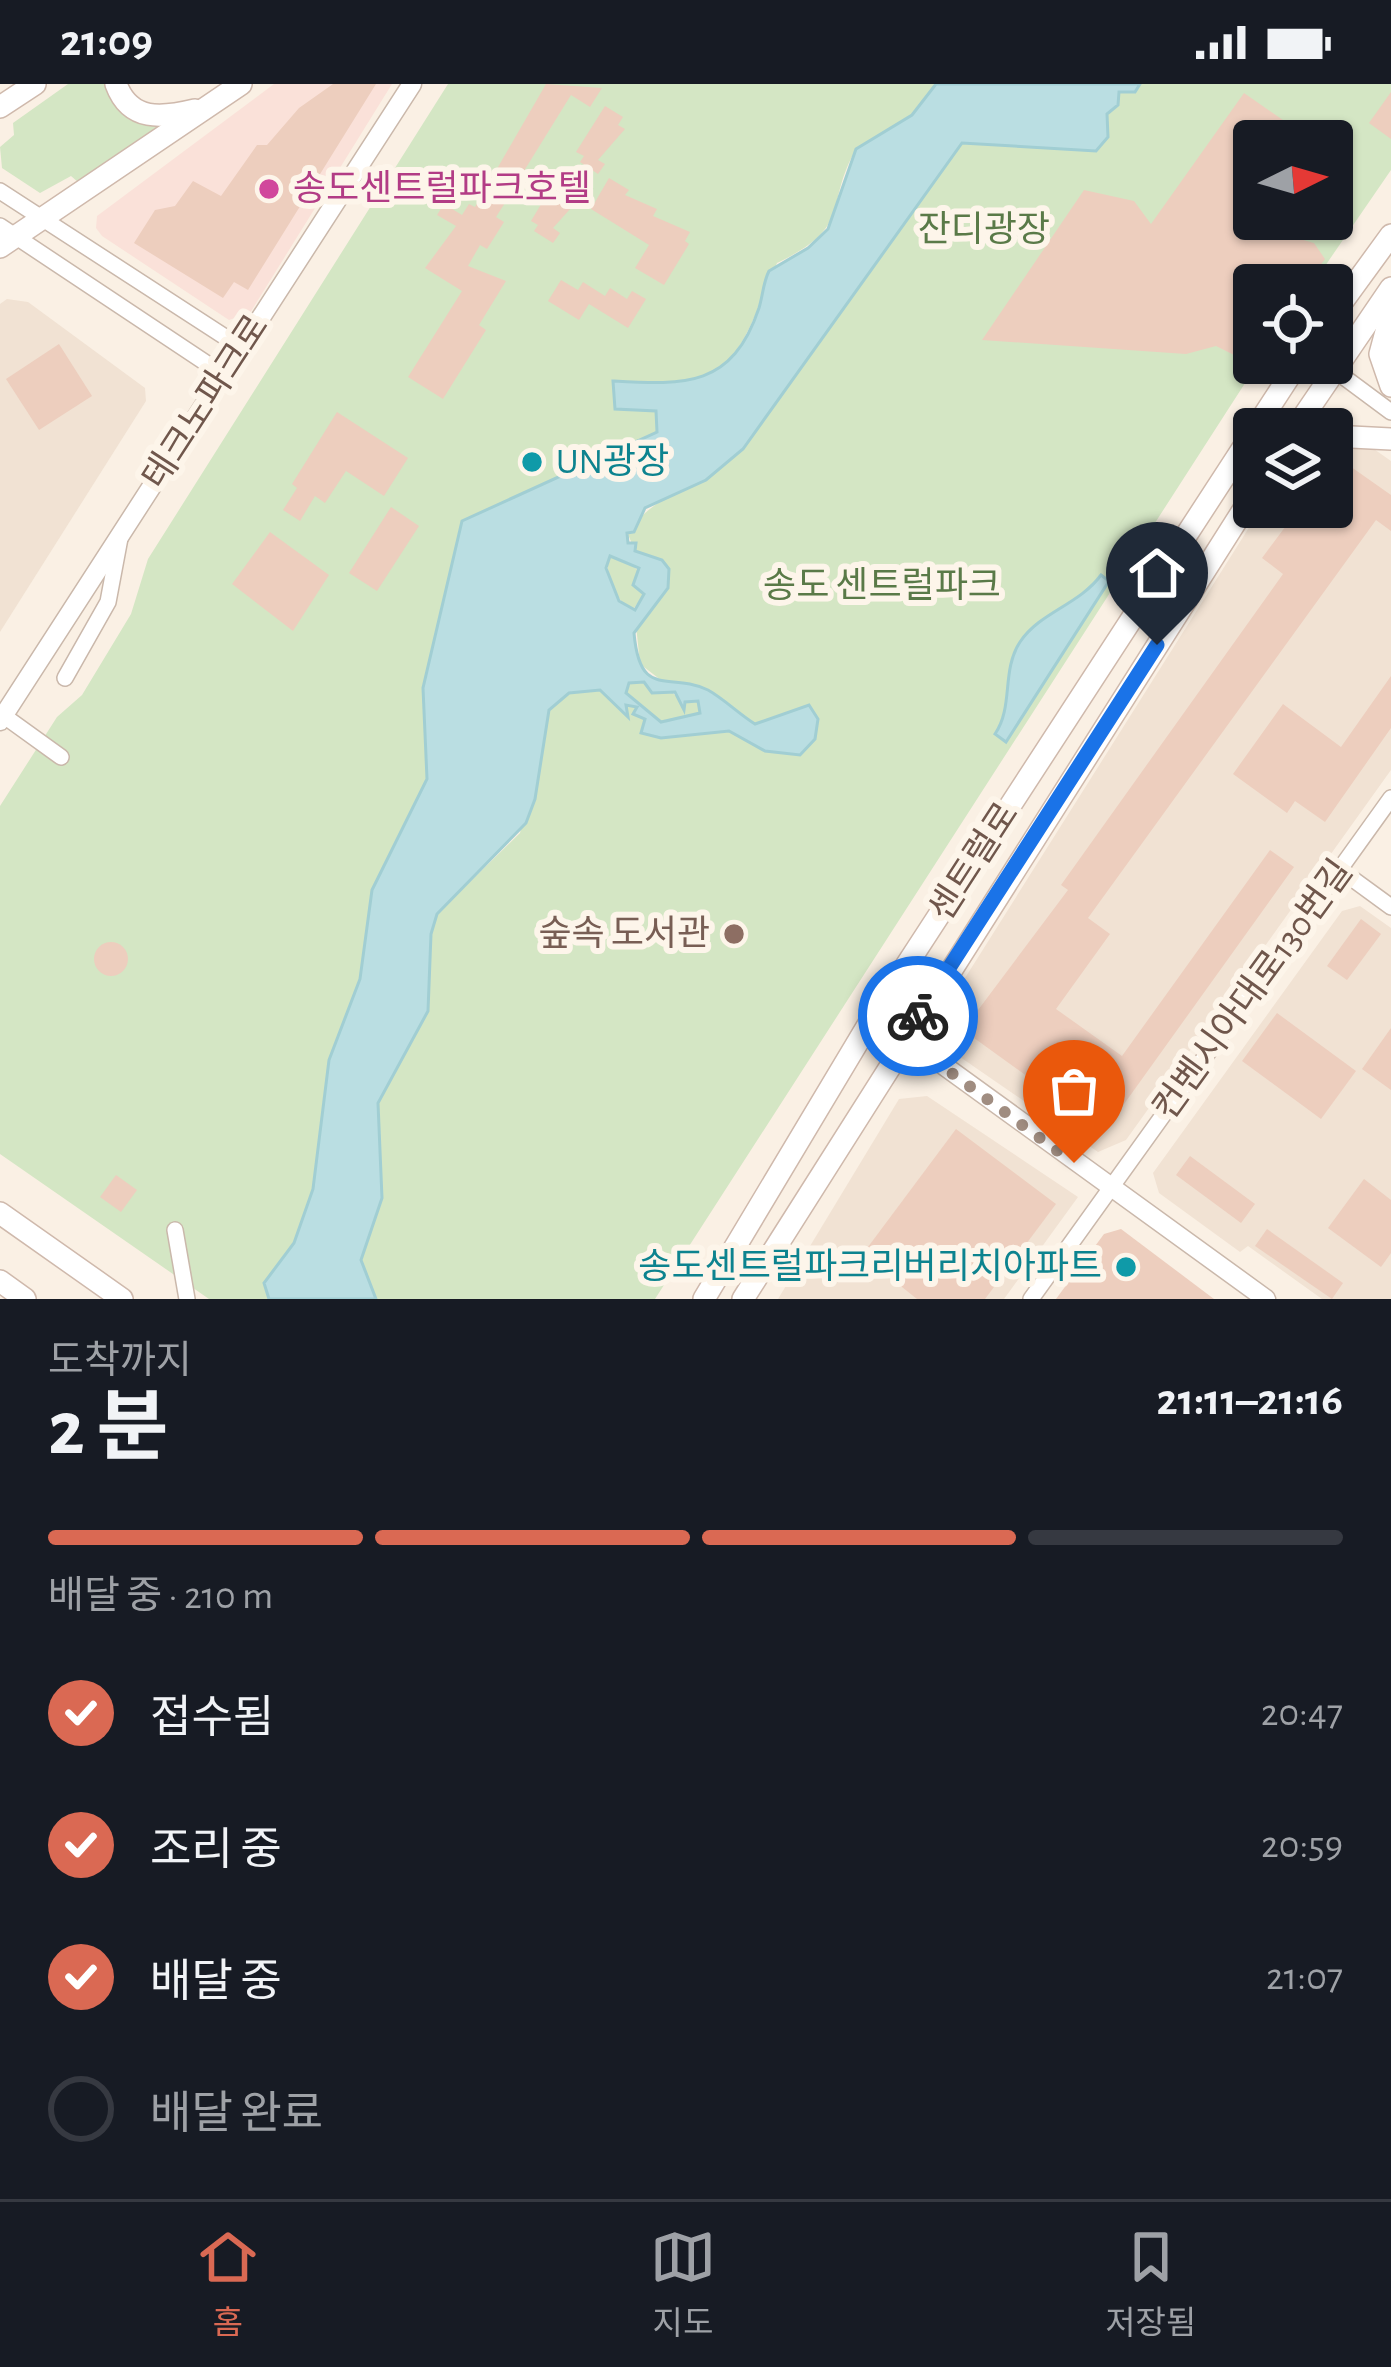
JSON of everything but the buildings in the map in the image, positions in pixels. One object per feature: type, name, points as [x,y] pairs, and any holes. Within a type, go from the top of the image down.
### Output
[{"type":"main road","points":[[0,107],[35,84]]},
{"type":"main road","points":[[116,84],[126,104],[143,114],[204,108]]},
{"type":"main road","points":[[5,236],[44,219],[241,84]]},
{"type":"main road","points":[[1353,287],[1391,235]]},
{"type":"main road","points":[[1353,336],[1391,288]]},
{"type":"main road","points":[[1391,313],[1380,343],[1380,363],[1391,386]]},
{"type":"main road","points":[[1353,437],[1391,439]]},
{"type":"main road","name":"센트럴로","points":[[704,1299],[874,1015],[1233,464]]},
{"type":"main road","name":"센트럴로","points":[[743,1299],[904,1038],[1233,527]]},
{"type":"main road","points":[[0,1213],[122,1299]]},
{"type":"main road","points":[[0,1281],[26,1299]]},
{"type":"street","name":"테크노파크로","points":[[1,717],[412,84]]},
{"type":"street","points":[[0,190],[242,348]]},
{"type":"street","points":[[5,236],[224,375]]},
{"type":"street","points":[[1353,384],[1391,412]]},
{"type":"street","points":[[65,678],[108,602],[121,535]]},
{"type":"street","points":[[1,717],[61,757]]},
{"type":"street","name":"컨벤시아대로130번길","points":[[1031,1299],[1391,798]]},
{"type":"street","points":[[1339,869],[1391,907]]},
{"type":"street","points":[[874,1015],[1109,1190],[1266,1299]]},
{"type":"street","points":[[175,1230],[187,1299]]},
{"type":"shaded area","points":[[274,84],[392,84],[250,313],[229,320],[102,236],[96,228],[97,216]]},
{"type":"shaded area","points":[[7,299],[28,302],[145,388],[146,401],[0,632],[0,304]]},
{"type":"shaded area","points":[[1353,434],[1391,461],[1391,770],[1126,1140],[1098,1152],[947,1048],[941,1016],[1249,528],[1353,528]]},
{"type":"shaded area","points":[[1360,906],[1391,928],[1391,1299],[1322,1299],[1248,1246],[1240,1252],[1159,1193],[1153,1173],[1342,911]]},
{"type":"shaded area","points":[[927,1096],[1078,1197],[1004,1299],[778,1299],[899,1099]]},
{"type":"green space","points":[[68,84],[108,84],[172,122],[78,182],[71,176],[40,193],[2,168],[0,147],[14,135],[13,123]]},
{"type":"green space","points":[[448,84],[936,84],[912,115],[856,149],[827,226],[801,250],[777,263],[750,328],[724,364],[684,380],[614,382],[615,409],[656,411],[658,432],[462,521],[423,688],[427,779],[372,890],[360,979],[329,1060],[313,1189],[294,1243],[264,1283],[269,1299],[209,1299],[0,1154],[0,806],[57,717],[82,695],[131,614],[148,559]]},
{"type":"green space","name":"송도 센트럴파크","points":[[1140,84],[1391,84],[1391,170],[1353,225],[1353,120],[1233,120],[1233,240],[1343,240],[1326,264],[1233,264],[1233,384],[1244,384],[655,1299],[376,1299],[361,1260],[382,1198],[378,1103],[428,1011],[431,934],[437,914],[520,833],[549,710],[569,693],[600,690],[624,710],[627,704],[637,707],[633,714],[645,719],[641,733],[683,736],[728,730],[698,687],[666,684],[640,664],[636,625],[668,588],[662,560],[635,551],[627,532],[634,531],[649,510],[743,449],[962,143],[1096,151],[1107,136],[1107,114],[1117,105],[1119,92],[1137,90]]},
{"type":"green space","points":[[618,555],[639,571],[634,586],[644,594],[632,611],[610,578],[610,556]]},
{"type":"green space","points":[[631,682],[644,682],[652,693],[668,689],[684,703],[698,701],[701,712],[664,723],[626,693]]},
{"type":"water","points":[[936,84],[1140,84],[1135,92],[1119,92],[1118,105],[1107,114],[1108,137],[1096,151],[962,143],[743,449],[706,480],[645,508],[634,532],[627,533],[628,543],[636,543],[635,551],[662,560],[669,569],[668,588],[634,633],[637,654],[650,676],[708,690],[755,724],[809,705],[818,719],[815,739],[800,755],[765,751],[729,731],[661,738],[641,733],[645,719],[633,714],[637,707],[626,705],[628,717],[600,690],[569,693],[549,710],[535,799],[526,823],[437,914],[431,934],[428,1011],[378,1103],[382,1198],[361,1260],[376,1299],[269,1299],[264,1283],[294,1243],[313,1189],[329,1060],[360,979],[372,890],[427,779],[423,688],[462,521],[657,432],[656,411],[615,409],[613,381],[684,381],[720,367],[735,354],[759,308],[769,271],[808,248],[828,229],[856,149],[912,115]],"holes":[[[610,556],[639,568],[633,585],[644,594],[635,610],[619,601],[606,568]],[[644,682],[652,693],[675,692],[684,710],[685,702],[698,701],[700,713],[661,722],[626,693],[629,683]]]},
{"type":"water","points":[[1101,575],[1109,581],[1006,742],[995,734],[1020,642]]},
{"type":"way so far","points":[[918,1016],[904,1038],[1074,1163]]},
{"type":"place","name":"송도센트럴파크호텔","points":[[269,189]]},
{"type":"place","name":"UN광장","points":[[532,462]]},
{"type":"place","name":"숲속 도서관","points":[[734,934]]},
{"type":"place","name":"송도센트럴파크리버리치아파트","points":[[1126,1267]]},
{"type":"route","points":[[918,1016],[1157,645]]},
{"type":"park label","name":"잔디광장","points":[[984,230]]}]
